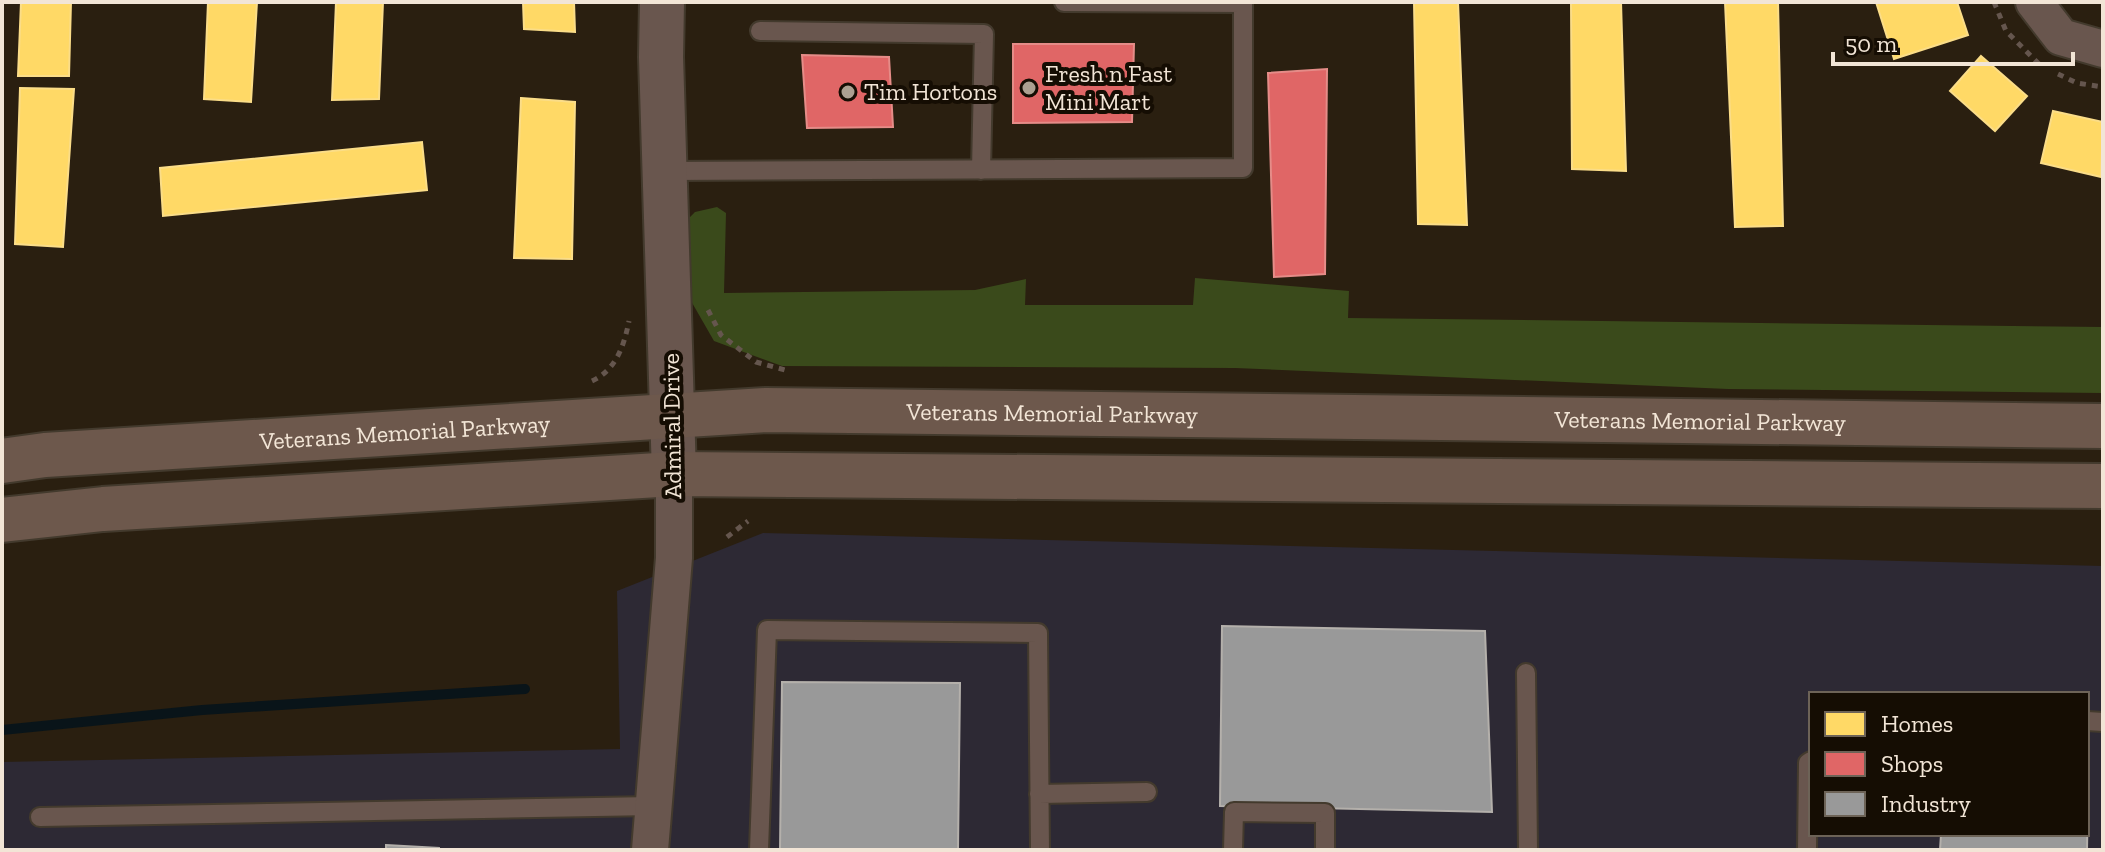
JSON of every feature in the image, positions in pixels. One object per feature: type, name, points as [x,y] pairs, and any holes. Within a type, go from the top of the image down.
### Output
[{"type":"highway","name":"Veterans Memorial Parkway","points":[[2,461],[45,455],[766,410],[2103,426]]},
{"type":"highway","points":[[2,520],[103,509],[674,474],[2103,486]]},
{"type":"street","name":"Admiral Drive","points":[[658,849],[654,806],[674,558],[674,414],[661,57],[662,2]]},
{"type":"street","points":[[2034,2],[2061,37],[2103,49]]},
{"type":"lane","points":[[665,171],[1243,168],[1243,3],[1064,2]]},
{"type":"lane","points":[[760,31],[984,34],[981,170]]},
{"type":"lane","points":[[759,850],[767,630],[1038,633],[1040,850]]},
{"type":"lane","points":[[1526,673],[1528,850]]},
{"type":"lane","points":[[1807,850],[1809,762]]},
{"type":"lane","points":[[1039,794],[1147,792]]},
{"type":"lane","points":[[40,817],[654,806]]},
{"type":"lane","points":[[1233,850],[1234,812],[1325,813],[1325,850]]},
{"type":"path","points":[[704,302],[721,335],[756,362]]},
{"type":"path","points":[[587,384],[605,375],[624,346],[630,315]]},
{"type":"path","points":[[727,537],[748,521]]},
{"type":"shaded area","points":[[763,533],[2103,566],[2103,850],[2,850],[2,762],[620,749],[617,591]]},
{"type":"green space","points":[[717,207],[726,213],[724,293],[975,290],[1026,279],[1025,305],[1193,305],[1195,278],[1349,291],[1348,318],[2103,327],[2103,393],[1728,389],[1235,368],[782,366],[714,341],[687,294],[688,219],[695,212]]},
{"type":"building: Homes","points":[[21,2],[71,2],[69,76],[18,76]]},
{"type":"building: Homes","points":[[208,2],[257,2],[251,102],[204,99]]},
{"type":"building: Homes","points":[[336,2],[383,2],[379,99],[332,100]]},
{"type":"building: Homes","points":[[523,2],[574,2],[575,32],[524,29]]},
{"type":"building: Homes","points":[[1414,2],[1458,2],[1467,225],[1418,224]]},
{"type":"building: Homes","points":[[1571,2],[1621,2],[1626,171],[1572,169]]},
{"type":"building: Homes","points":[[1725,2],[1778,2],[1783,226],[1735,227]]},
{"type":"building: Homes","points":[[1876,2],[1957,2],[1968,35],[1894,59]]},
{"type":"building: Homes","points":[[1981,56],[2027,96],[1995,131],[1950,91]]},
{"type":"building: Homes","points":[[20,88],[74,89],[63,247],[15,244]]},
{"type":"building: Homes","points":[[521,98],[575,102],[572,259],[514,258]]},
{"type":"building: Homes","points":[[2053,111],[2103,122],[2101,177],[2041,163]]},
{"type":"building: Homes","points":[[422,142],[427,190],[163,216],[160,168]]},
{"type":"building: Shops","points":[[1013,44],[1134,44],[1132,122],[1013,123]]},
{"type":"building: Shops","name":"Tim Hortons","points":[[802,55],[889,57],[893,127],[807,128]]},
{"type":"building: Shops","points":[[1327,69],[1325,274],[1274,277],[1268,73]]},
{"type":"building: Industry","points":[[1222,626],[1485,631],[1492,812],[1220,806]]},
{"type":"building: Industry","points":[[782,682],[960,683],[958,850],[780,850]]},
{"type":"building: Industry","points":[[1941,836],[2087,836],[2087,850],[1940,850]]},
{"type":"building: Industry","points":[[386,845],[439,848],[439,850],[386,850]]},
{"type":"waterway","points":[[2,730],[202,710],[525,689]]},
{"type":"place","name":"Fresh n Fast Mini Mart","points":[[1029,88]]},
{"type":"place","name":"Tim Hortons","points":[[848,92]]}]
